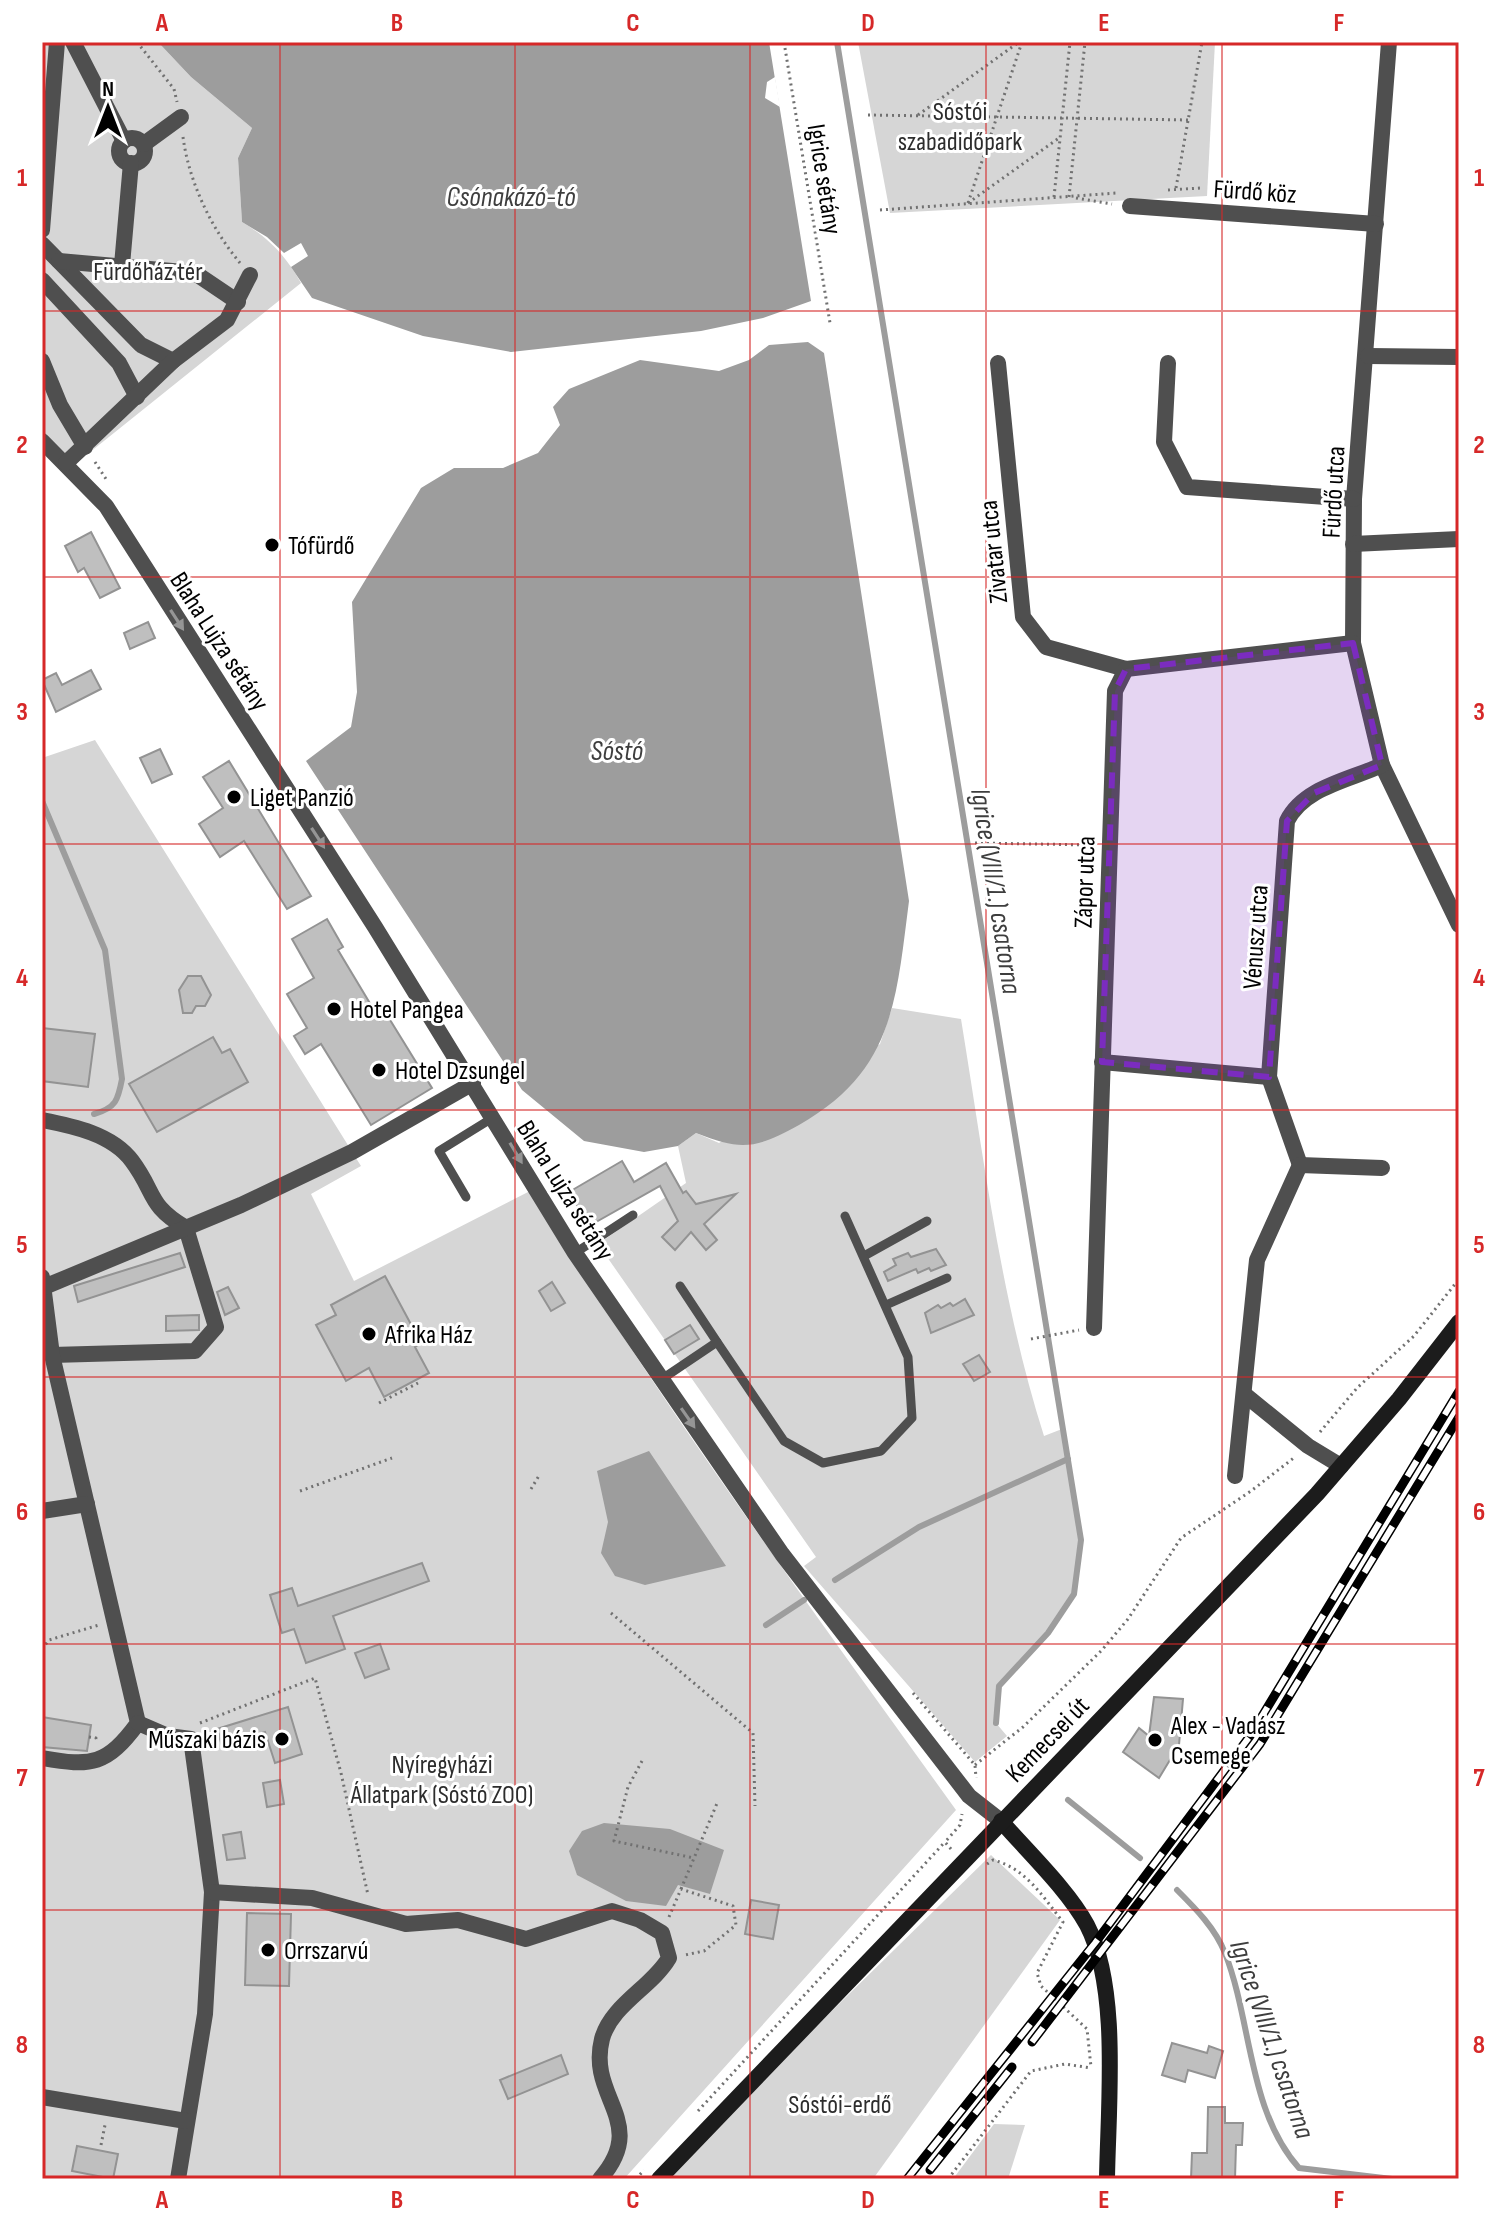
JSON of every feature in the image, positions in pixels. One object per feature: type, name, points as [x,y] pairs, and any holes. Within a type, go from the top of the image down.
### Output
[{"type":"main road","name":"Kemecsei út","points":[[652,2173],[1001,1821],[1341,1466],[1459,1322]]},
{"type":"main road","points":[[1001,1821],[1076,1909],[1095,1943],[1107,2013],[1107,2179]]},
{"type":"street","points":[[42,230],[57,42]]},
{"type":"street","points":[[73,42],[124,141]]},
{"type":"street","name":"Fürdő utca","points":[[1389,42],[1368,356],[1354,499],[1353,643],[1382,765],[1459,925]]},
{"type":"street","points":[[144,144],[181,117]]},
{"type":"street","points":[[131,163],[119,152],[124,141],[133,138],[144,144]]},
{"type":"street","points":[[131,163],[144,156],[144,144]]},
{"type":"street","points":[[122,265],[131,163]]},
{"type":"street","name":"Fürdő köz","points":[[1130,199],[1376,224]]},
{"type":"street","points":[[42,244],[141,345],[173,361]]},
{"type":"street","points":[[59,261],[195,273],[238,302]]},
{"type":"street","points":[[66,463],[173,361],[227,320],[250,275]]},
{"type":"street","points":[[42,280],[119,363],[137,397]]},
{"type":"street","points":[[119,363],[130,348],[141,345]]},
{"type":"street","points":[[1368,356],[1459,357]]},
{"type":"street","points":[[42,361],[60,405],[85,447]]},
{"type":"street","name":"Zivatar utca","points":[[998,363],[1023,617],[1046,647],[1126,669]]},
{"type":"street","points":[[1168,363],[1164,442],[1187,487],[1354,499]]},
{"type":"street","name":"Blaha Lujza sétány","points":[[42,441],[106,506],[473,1083],[575,1253],[791,1566],[969,1796],[1001,1821]]},
{"type":"street","points":[[1353,544],[1459,539]]},
{"type":"street","points":[[1126,669],[1353,643]]},
{"type":"street","name":"Zápor utca","points":[[1094,1328],[1115,691],[1126,669]]},
{"type":"street","name":"Vénusz utca","points":[[1300,1165],[1269,1077],[1287,821],[1294,807],[1314,793],[1382,765]]},
{"type":"street","points":[[1102,1062],[1269,1077]]},
{"type":"street","points":[[138,1723],[52,1355],[43,1282],[186,1228],[352,1152],[473,1083]]},
{"type":"street","points":[[42,1120],[85,1128],[131,1159],[161,1213],[186,1228],[216,1327],[195,1351],[52,1355]]},
{"type":"street","points":[[1235,1476],[1257,1260],[1300,1165],[1382,1168]]},
{"type":"street","points":[[1244,1394],[1308,1446],[1341,1466]]},
{"type":"street","points":[[42,1511],[87,1504]]},
{"type":"street","points":[[138,1723],[168,1736],[191,1739],[212,1892],[205,2014],[178,2179]]},
{"type":"street","points":[[42,1758],[80,1765],[117,1751],[138,1723]]},
{"type":"street","points":[[212,1892],[312,1898],[406,1924],[458,1920],[526,1939],[612,1911],[640,1920],[662,1933],[669,1958],[659,1977],[619,2010],[602,2039],[602,2082],[622,2127],[614,2162],[600,2179]]},
{"type":"street","points":[[42,2097],[186,2121]]},
{"type":"lane","points":[[466,1197],[439,1151],[494,1117]]},
{"type":"lane","points":[[575,1253],[633,1215]]},
{"type":"lane","points":[[680,1286],[784,1441],[823,1463],[881,1451],[912,1418],[908,1357],[845,1216]]},
{"type":"lane","points":[[864,1256],[927,1221]]},
{"type":"lane","points":[[886,1305],[947,1278]]},
{"type":"lane","points":[[662,1379],[717,1342]]},
{"type":"path","points":[[137,42],[174,89],[181,117],[186,163],[208,214],[250,275]]},
{"type":"path","name":"Igrice sétány","points":[[784,42],[830,323]]},
{"type":"path","points":[[918,115],[1020,42]]},
{"type":"path","points":[[968,203],[1020,42]]},
{"type":"path","points":[[1053,198],[1070,42]]},
{"type":"path","points":[[1068,197],[1085,42]]},
{"type":"path","points":[[1176,189],[1202,42]]},
{"type":"path","points":[[868,115],[1188,120]]},
{"type":"path","points":[[968,203],[1060,137]]},
{"type":"path","points":[[1161,190],[1200,188]]},
{"type":"path","points":[[1068,197],[1130,199]]},
{"type":"path","points":[[880,210],[1068,197],[1130,199]]},
{"type":"path","points":[[975,843],[1109,845]]},
{"type":"path","points":[[1031,1339],[1061,1333]]},
{"type":"path","points":[[379,1403],[418,1383]]},
{"type":"path","points":[[300,1491],[392,1458]]},
{"type":"path","points":[[531,1489],[540,1474]]},
{"type":"path","points":[[611,1613],[753,1733],[755,1806]]},
{"type":"path","points":[[975,1765],[1023,1727],[1128,1619]]},
{"type":"path","points":[[42,1649],[49,1640],[114,1621]]},
{"type":"path","points":[[191,1739],[202,1721],[315,1678],[341,1773],[372,1915]]},
{"type":"path","points":[[642,1761],[628,1787],[614,1841],[694,1858]]},
{"type":"path","points":[[662,1933],[718,1801]]},
{"type":"path","points":[[689,2121],[945,1842]]},
{"type":"path","points":[[948,2179],[1031,2071],[1065,2064],[1091,2068],[1087,2029],[1041,1986],[1037,1973],[1063,1922],[1026,1877]]},
{"type":"path","points":[[669,1958],[704,1951],[736,1925],[733,1906],[681,1889]]},
{"type":"path","points":[[101,2145],[107,2109]]},
{"type":"path","points":[[636,2179],[652,2173]]},
{"type":"highlighted area","points":[[1353,643],[1382,765],[1314,793],[1287,821],[1269,1077],[1102,1062],[1115,691],[1126,669]]},
{"type":"green space","name":"Fürdőház tér","points":[[42,42],[158,42],[191,77],[252,128],[238,158],[242,222],[276,248],[301,283],[74,465],[42,437]]},
{"type":"green space","name":"Sóstói szabadidőpark","points":[[858,42],[1215,42],[1207,196],[890,213]]},
{"type":"green space","name":"Nyíregyházi Állatpark (Sóstó ZOO)","points":[[95,740],[361,1166],[311,1194],[354,1281],[530,1191],[684,1427],[956,1810],[624,2179],[42,2179],[42,758]]},
{"type":"green space","points":[[892,1008],[961,1019],[995,1229],[1016,1334],[1044,1436],[1062,1429],[1081,1540],[1074,1594],[1048,1633],[999,1687],[996,1723],[1007,1736],[975,1762],[804,1566],[816,1557],[598,1244],[686,1183],[678,1146],[696,1133],[719,1143],[880,1044]]},
{"type":"green space","name":"Sóstói-erdő","points":[[991,1855],[1060,1920],[873,2179],[668,2179],[753,2088]]},
{"type":"green space","points":[[994,2124],[1025,2125],[1008,2179],[953,2179]]},
{"type":"water","name":"Csónakázó-tó","points":[[158,42],[769,42],[811,301],[763,318],[701,331],[511,352],[423,336],[312,298],[291,267],[308,256],[301,243],[284,253],[267,237],[242,222],[238,158],[252,128],[191,77]]},
{"type":"water","name":"Sóstó","points":[[808,342],[824,353],[909,901],[894,1002],[872,1057],[854,1081],[830,1104],[771,1139],[737,1145],[696,1133],[678,1146],[644,1152],[584,1141],[522,1090],[306,761],[351,727],[357,692],[352,602],[421,488],[454,468],[503,468],[538,453],[560,425],[553,407],[569,389],[640,360],[719,371],[749,360],[769,345]]},
{"type":"water","points":[[649,1451],[726,1566],[645,1585],[615,1576],[601,1553],[608,1522],[597,1471]]},
{"type":"water","points":[[604,1823],[670,1829],[724,1850],[710,1894],[678,1885],[666,1906],[626,1901],[577,1875],[569,1851],[582,1831]]},
{"type":"pier","points":[[775,77],[780,107],[765,98],[767,82]]},
{"type":"building","points":[[91,532],[120,588],[100,598],[84,568],[78,572],[65,546]]},
{"type":"building","points":[[148,622],[155,638],[130,649],[124,633]]},
{"type":"building","points":[[91,670],[101,689],[56,712],[42,680],[56,673],[62,685]]},
{"type":"building","points":[[160,749],[172,774],[152,783],[140,758]]},
{"type":"building","name":"Liget Panzió","points":[[229,761],[311,896],[287,909],[244,841],[220,857],[199,824],[223,808],[203,777]]},
{"type":"building","points":[[327,919],[343,947],[338,950],[380,1020],[387,1015],[432,1088],[371,1125],[321,1044],[305,1054],[294,1036],[307,1028],[287,994],[314,978],[292,939]]},
{"type":"building","points":[[188,976],[201,976],[211,995],[205,1006],[196,1006],[192,1013],[183,1013],[179,990]]},
{"type":"building","points":[[42,1028],[95,1034],[88,1087],[42,1081]]},
{"type":"building","points":[[213,1037],[222,1053],[230,1049],[248,1082],[157,1132],[129,1084]]},
{"type":"building","points":[[622,1161],[634,1182],[666,1163],[683,1193],[686,1191],[696,1204],[736,1194],[704,1224],[717,1240],[706,1250],[691,1232],[675,1250],[662,1237],[678,1221],[660,1186],[589,1226],[569,1192]]},
{"type":"building","points":[[936,1249],[946,1265],[918,1273],[916,1269],[888,1281],[884,1272],[896,1265],[893,1259],[908,1253],[911,1257]]},
{"type":"building","points":[[180,1253],[185,1267],[78,1302],[74,1286]]},
{"type":"building","name":"Afrika Ház","points":[[385,1276],[421,1343],[415,1347],[429,1373],[384,1397],[369,1368],[346,1381],[316,1325],[336,1315],[331,1305]]},
{"type":"building","points":[[552,1282],[565,1303],[551,1311],[539,1291]]},
{"type":"building","points":[[228,1287],[239,1308],[225,1315],[217,1292]]},
{"type":"building","points":[[965,1299],[974,1315],[931,1333],[925,1313],[938,1305],[941,1308],[950,1303],[953,1306]]},
{"type":"building","points":[[199,1315],[199,1330],[166,1331],[166,1316]]},
{"type":"building","points":[[690,1325],[699,1339],[674,1354],[665,1340]]},
{"type":"building","points":[[979,1355],[990,1372],[974,1381],[963,1364]]},
{"type":"building","points":[[422,1563],[429,1581],[333,1616],[345,1649],[306,1663],[294,1629],[282,1633],[270,1595],[292,1588],[298,1606]]},
{"type":"building","points":[[380,1644],[389,1669],[365,1678],[355,1653]]},
{"type":"building","name":"Alex - Vadász Csemege","points":[[1154,1697],[1183,1699],[1179,1745],[1159,1778],[1123,1752],[1139,1728],[1149,1736]]},
{"type":"building","name":"Műszaki bázis","points":[[288,1707],[302,1754],[275,1763],[265,1732],[222,1746],[217,1729]]},
{"type":"building","points":[[42,1717],[91,1725],[87,1751],[42,1747]]},
{"type":"building","points":[[280,1780],[284,1804],[267,1807],[263,1783]]},
{"type":"building","points":[[241,1832],[245,1858],[227,1860],[223,1835]]},
{"type":"building","points":[[751,1900],[779,1905],[773,1939],[745,1934]]},
{"type":"building","name":"Orrszarvú","points":[[247,1913],[291,1914],[289,1986],[245,1985]]},
{"type":"building","points":[[1172,2043],[1207,2053],[1209,2046],[1223,2051],[1215,2078],[1188,2070],[1185,2082],[1162,2075]]},
{"type":"building","points":[[561,2055],[568,2074],[508,2099],[500,2080]]},
{"type":"building","points":[[1208,2107],[1225,2107],[1225,2123],[1243,2123],[1242,2145],[1236,2145],[1235,2179],[1191,2179],[1192,2153],[1207,2153]]},
{"type":"building","points":[[77,2146],[118,2154],[113,2179],[72,2171]]},
{"type":"waterway","name":"Igrice (VIII/1.) csatorna","points":[[837,42],[1081,1540],[1074,1594],[1048,1633],[999,1686],[996,1723]]},
{"type":"waterway","points":[[42,801],[105,950],[122,1079],[115,1102],[94,1114]]},
{"type":"waterway","points":[[835,1580],[919,1527],[1068,1459]]},
{"type":"waterway","points":[[766,1625],[804,1600]]},
{"type":"waterway","name":"Igrice (VIII/1.) csatorna","points":[[1068,1800],[1140,1858]]},
{"type":"waterway","name":"Igrice (VIII/1.) csatorna","points":[[1177,1890],[1210,1927],[1225,1953],[1260,2093],[1282,2145],[1299,2168],[1392,2179]]},
{"type":"railway","points":[[907,2179],[1095,1943],[1250,1736],[1459,1391]]},
{"type":"railway","points":[[1032,2042],[1260,1744],[1459,1417]]},
{"type":"railway","points":[[930,2170],[1012,2067]]},
{"type":"place","name":"Tófürdő","points":[[272,545]]},
{"type":"place","name":"Liget Panzió","points":[[234,797]]},
{"type":"place","name":"Hotel Pangea","points":[[334,1009]]},
{"type":"place","name":"Hotel Dzsungel","points":[[379,1070]]},
{"type":"place","name":"Afrika Ház","points":[[369,1334]]},
{"type":"place","name":"Műszaki bázis","points":[[282,1739]]},
{"type":"place","name":"Alex - Vadász Csemege","points":[[1155,1740]]},
{"type":"place","name":"Orrszarvú","points":[[268,1950]]}]
